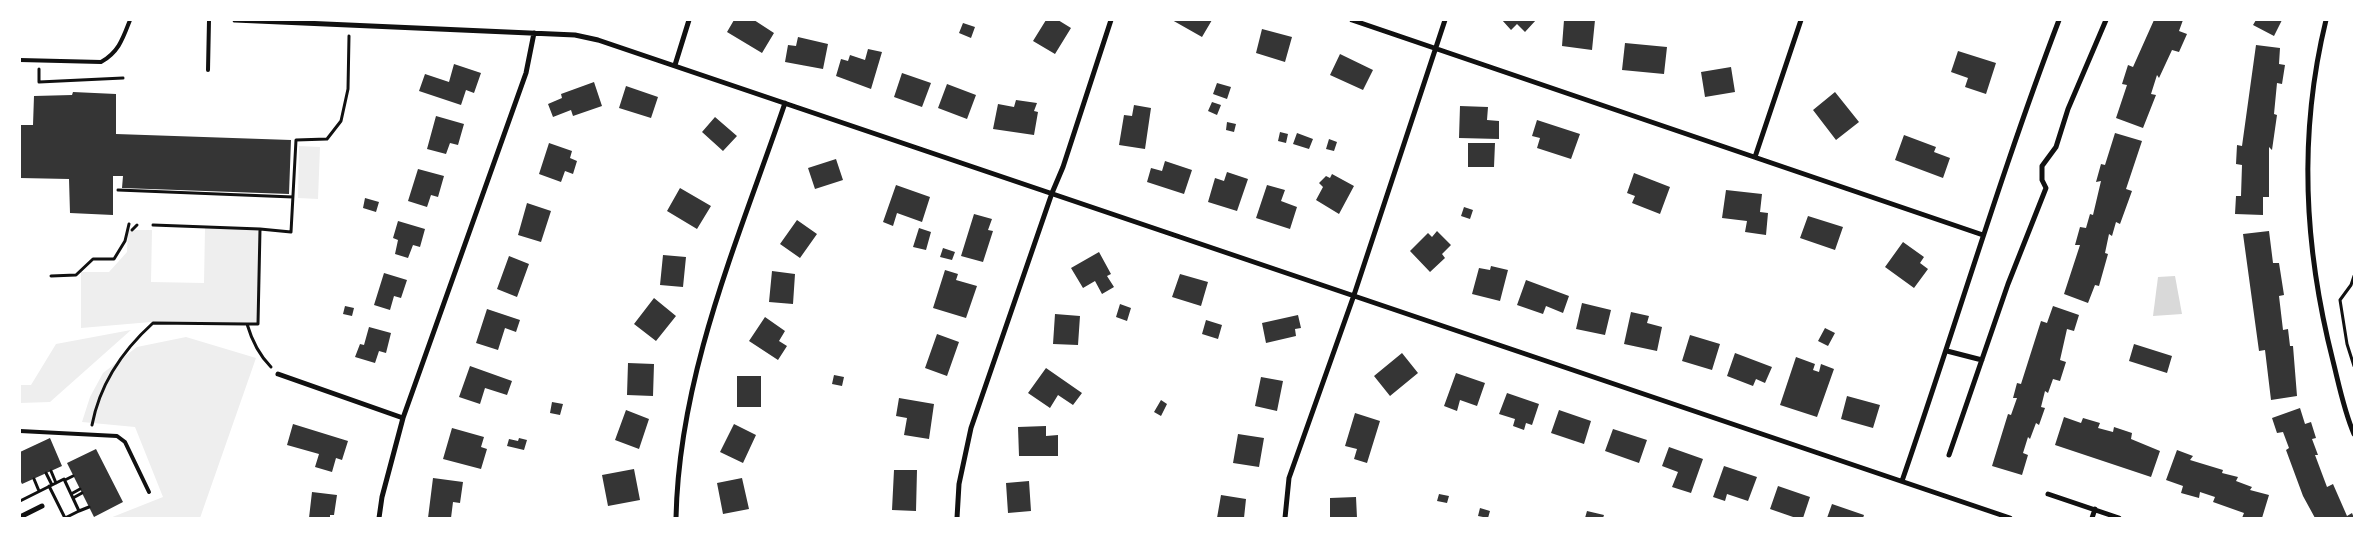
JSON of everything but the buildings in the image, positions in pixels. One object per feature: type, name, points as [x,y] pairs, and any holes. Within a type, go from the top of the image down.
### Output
[{"type":"street","points":[[235,20],[575,35],[598,40],[2010,518]]},
{"type":"street","points":[[675,65],[689,20]]},
{"type":"street","points":[[957,518],[959,484],[971,428],[1052,193],[1063,167],[1111,20]]},
{"type":"street","points":[[1352,20],[1983,235]]},
{"type":"street","points":[[1285,518],[1289,478],[1354,296],[1445,20]]},
{"type":"street","points":[[1755,157],[1801,20]]},
{"type":"street","points":[[1902,481],[1947,351],[2024,112],[2059,20]]},
{"type":"street","points":[[1950,455],[2008,284],[2046,188],[2042,180],[2042,166],[2056,147],[2068,109],[2106,20]]},
{"type":"street","points":[[2326,20],[2320,44],[2308,138],[2307,209],[2323,322],[2354,434]]},
{"type":"street","points":[[379,518],[382,497],[403,418],[526,73],[534,33]]},
{"type":"street","points":[[676,518],[680,451],[693,382],[719,295],[785,103]]},
{"type":"street","points":[[1947,351],[1982,360]]},
{"type":"street","points":[[278,374],[403,418]]},
{"type":"street","points":[[2048,494],[2120,518]]},
{"type":"street","points":[[20,517],[42,506]]},
{"type":"street","points":[[2092,518],[2095,510]]},
{"type":"lane","points":[[20,60],[101,62],[112,56],[122,43],[130,20]]},
{"type":"lane","points":[[208,70],[209,20]]},
{"type":"lane","points":[[20,430],[117,436],[125,442],[149,492]]},
{"type":"path","points":[[153,225],[290,232],[293,196],[296,190],[296,140],[327,139],[340,121],[348,88],[349,24]]},
{"type":"path","points":[[40,60],[39,82],[123,78]]},
{"type":"path","points":[[118,190],[293,196]]},
{"type":"path","points":[[51,276],[76,275],[93,259],[114,259],[125,241],[129,224]]},
{"type":"path","points":[[132,230],[137,225]]},
{"type":"path","points":[[91,433],[95,409],[108,375],[132,343],[152,323],[258,324],[260,229]]},
{"type":"path","points":[[2354,276],[2351,285],[2340,300],[2346,344],[2354,366]]},
{"type":"path","points":[[247,324],[251,339],[264,359],[278,374]]},
{"type":"path","points":[[51,471],[52,485]]},
{"type":"path","points":[[46,473],[64,518],[89,507]]},
{"type":"path","points":[[20,501],[73,476]]},
{"type":"path","points":[[34,479],[39,491]]},
{"type":"path","points":[[65,480],[79,510]]},
{"type":"path","points":[[71,494],[80,489]]},
{"type":"path","points":[[73,498],[82,493]]},
{"type":"shaded area","points":[[299,146],[320,147],[318,199],[298,198]]},
{"type":"shaded area","points":[[205,228],[259,229],[257,323],[151,322],[81,328],[81,272],[109,272],[127,252],[128,230],[152,230],[151,282],[204,283]]},
{"type":"shaded area","points":[[2175,276],[2182,314],[2153,316],[2158,277]]},
{"type":"shaded area","points":[[131,330],[50,402],[20,403],[20,385],[31,385],[56,344]]},
{"type":"shaded area","points":[[186,337],[256,358],[200,518],[110,518],[163,497],[135,427],[82,422],[90,397],[103,373],[137,347]]}]
